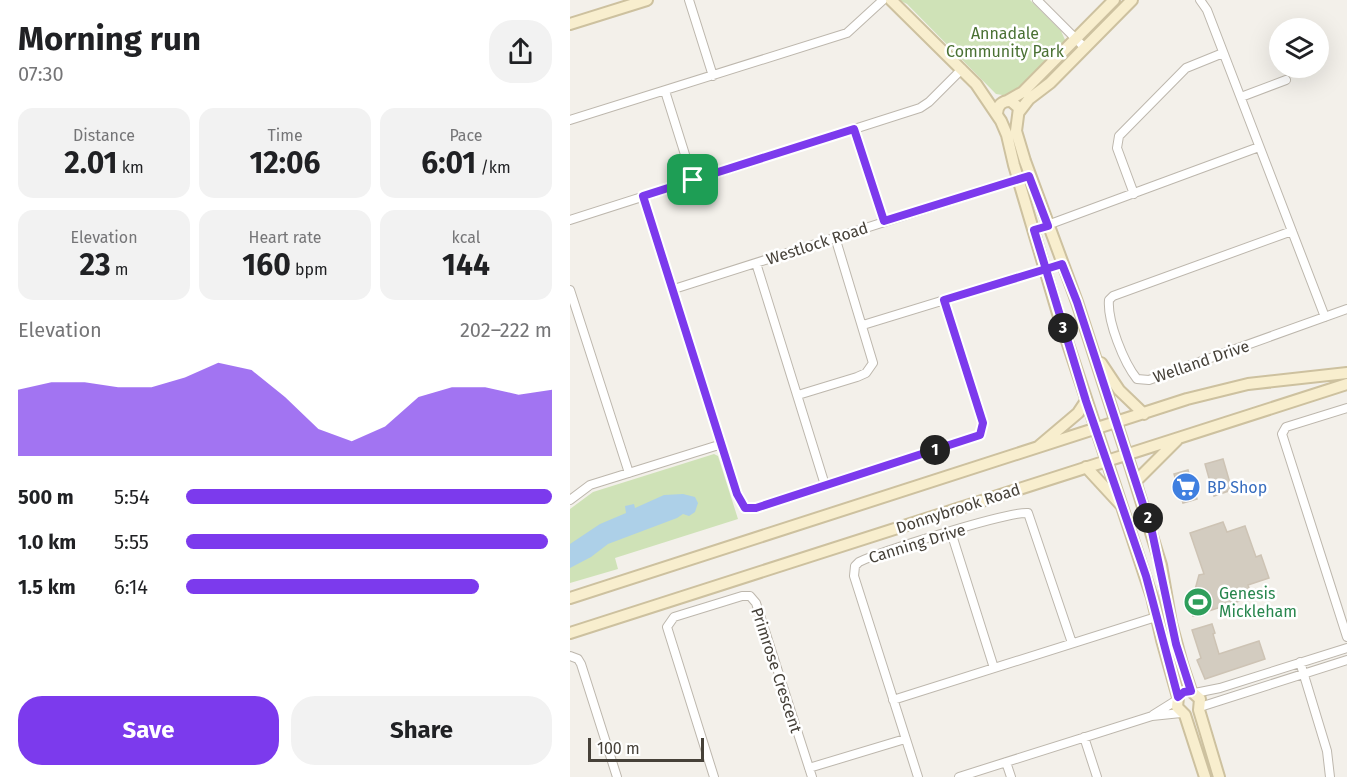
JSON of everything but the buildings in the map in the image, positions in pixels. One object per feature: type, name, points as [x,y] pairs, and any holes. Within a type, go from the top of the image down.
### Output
[{"type":"street","points":[[570,24],[647,0]]},
{"type":"street","points":[[688,0],[713,76]]},
{"type":"street","points":[[570,120],[847,33],[883,0]]},
{"type":"street","points":[[891,0],[976,84],[999,118],[1007,135],[1018,179],[1086,401],[1108,460],[1152,597],[1177,698],[1177,707],[1183,714],[1205,777]]},
{"type":"street","points":[[1037,0],[1085,48]]},
{"type":"street","points":[[999,118],[998,107],[1023,92],[1114,0]]},
{"type":"street","points":[[999,118],[1011,123],[1029,99],[1050,83],[1132,0]]},
{"type":"street","points":[[1200,0],[1207,10],[1325,317],[1347,309]]},
{"type":"street","points":[[1134,194],[1117,148],[1119,136],[1186,68],[1223,53]]},
{"type":"street","points":[[570,219],[925,106],[962,69]]},
{"type":"street","points":[[1241,97],[1286,80]]},
{"type":"street","points":[[976,84],[1005,101],[1014,103],[1018,115],[1016,131],[1029,176],[1062,264],[1136,481],[1161,565],[1176,644],[1193,692],[1200,699],[1200,708],[1219,777]]},
{"type":"street","points":[[665,91],[693,180]]},
{"type":"street","points":[[854,129],[884,221]]},
{"type":"street","points":[[1034,230],[1259,147]]},
{"type":"street","name":"Westlock Road","points":[[674,289],[1029,176]]},
{"type":"street","points":[[643,196],[737,494],[745,508],[756,508],[980,435],[983,423],[944,300]]},
{"type":"street","name":"Welland Drive","points":[[1292,231],[1113,296],[1109,300],[1109,312],[1119,344],[1137,379],[1149,380],[1325,317]]},
{"type":"street","points":[[798,395],[857,377],[871,368],[872,356],[835,237]]},
{"type":"street","points":[[756,263],[825,485]]},
{"type":"street","points":[[863,325],[1062,264]]},
{"type":"street","points":[[570,290],[629,473]]},
{"type":"street","points":[[1090,344],[1119,390],[1144,414]]},
{"type":"street","name":"Donnybrook Road","points":[[570,598],[1188,399],[1248,384],[1347,373]]},
{"type":"street","name":"Donnybrook Road","points":[[570,633],[1347,384]]},
{"type":"street","points":[[1037,449],[1078,413],[1086,401]]},
{"type":"street","points":[[1347,408],[1286,427],[1282,434],[1347,637]]},
{"type":"street","points":[[1136,481],[1182,437]]},
{"type":"street","points":[[570,500],[590,485],[722,444]]},
{"type":"street","points":[[1086,467],[1124,508]]},
{"type":"street","name":"Canning Drive","points":[[918,777],[854,576],[855,566],[864,559],[951,532],[1016,513],[1028,513],[1072,643]]},
{"type":"street","points":[[951,532],[994,668]]},
{"type":"street","name":"Primrose Crescent","points":[[714,777],[667,627],[669,621],[674,617],[741,596],[750,596],[756,603],[812,777]]},
{"type":"street","points":[[893,700],[1156,616]]},
{"type":"street","points":[[1152,716],[1184,692],[1220,688],[1347,648]]},
{"type":"street","points":[[570,656],[578,659],[580,664],[617,777]]},
{"type":"street","points":[[959,777],[1152,716],[1192,715],[1200,708],[1347,660]]},
{"type":"street","points":[[1300,662],[1327,751],[1330,777]]},
{"type":"street","points":[[1084,737],[1097,777]]},
{"type":"street","points":[[809,768],[905,738]]},
{"type":"street","points":[[1006,762],[1011,777]]},
{"type":"green space","name":"Annadale Community Park","points":[[899,0],[1030,0],[1061,31],[1066,42],[1018,91],[1009,96],[996,94],[907,4]]},
{"type":"green space","points":[[714,454],[718,456],[738,519],[615,558],[618,569],[570,583],[570,509],[593,492]]},
{"type":"water","points":[[683,494],[695,497],[698,503],[695,512],[689,516],[683,514],[608,544],[591,557],[570,568],[570,544],[600,524],[626,513],[625,506],[634,504],[635,508],[664,495]]},
{"type":"place","name":"BP Shop","points":[[1186,487]]},
{"type":"place","name":"Genesis Mickleham","points":[[1198,602]]},
{"type":"route","points":[[693,180],[643,196],[739,501],[745,508],[756,508],[980,435],[983,423],[944,300],[1046,269],[1062,264],[1077,302],[1152,532],[1161,565],[1176,644],[1191,691],[1184,692],[1178,697],[1146,576],[1086,401],[1059,317],[1046,269],[1034,230],[1048,226],[1029,176],[884,221],[854,129],[693,180]]}]
